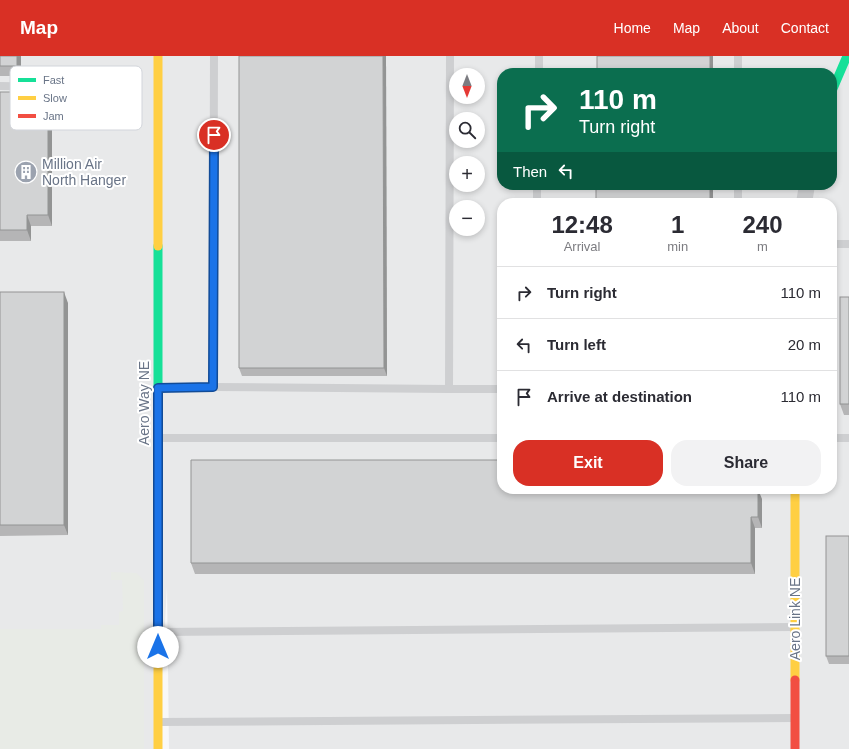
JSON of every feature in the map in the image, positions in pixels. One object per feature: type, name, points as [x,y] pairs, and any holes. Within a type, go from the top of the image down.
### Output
[{"type":"street","name":"Aero Way NE","points":[[158,56],[158,749]]},
{"type":"street","points":[[837,79],[847,56]]},
{"type":"street","name":"Aero Link NE","points":[[795,494],[795,749]]},
{"type":"lane","points":[[213,387],[214,56]]},
{"type":"lane","points":[[449,389],[450,56]]},
{"type":"lane","points":[[539,56],[539,68]]},
{"type":"lane","points":[[738,56],[738,68]]},
{"type":"lane","points":[[0,86],[10,86]]},
{"type":"lane","points":[[837,244],[849,244]]},
{"type":"lane","points":[[158,388],[213,387],[497,390]]},
{"type":"lane","points":[[158,438],[497,438]]},
{"type":"lane","points":[[837,438],[849,438]]},
{"type":"lane","points":[[158,632],[795,627]]},
{"type":"lane","points":[[158,722],[795,718]]},
{"type":"shaded area","points":[[0,56],[849,56],[849,749],[169,749],[167,586],[158,749],[0,749]]},
{"type":"shaded area","points":[[111,572],[136,573],[144,580],[144,749],[0,749],[0,629],[101,629],[101,625],[119,625],[119,612],[123,611],[122,580],[111,580]]},
{"type":"building","points":[[0,56],[17,56],[17,66],[0,66]]},
{"type":"building","points":[[239,56],[383,56],[384,368],[239,368]]},
{"type":"building","points":[[597,56],[710,56],[710,68],[597,68]]},
{"type":"building","name":"Million Air North Hanger","points":[[0,92],[10,92],[10,130],[48,130],[48,215],[27,215],[27,230],[0,230]]},
{"type":"building","points":[[596,190],[710,190],[710,198],[596,198]]},
{"type":"building","points":[[0,292],[64,292],[64,525],[0,525]]},
{"type":"building","points":[[840,297],[849,297],[849,404],[840,404]]},
{"type":"building","points":[[191,460],[497,460],[497,494],[758,494],[758,517],[751,517],[751,563],[191,563]]},
{"type":"building","points":[[826,536],[849,536],[849,656],[826,656]]},
{"type":"traffic: fast","points":[[837,79],[847,56]]},
{"type":"traffic: fast","points":[[158,246],[158,401]]},
{"type":"traffic: slow","points":[[158,56],[158,246]]},
{"type":"traffic: slow","points":[[795,494],[795,680]]},
{"type":"traffic: slow","points":[[158,643],[158,749]]},
{"type":"traffic: jam","points":[[158,401],[158,643]]},
{"type":"traffic: jam","points":[[795,680],[795,749]]},
{"type":"place","name":"Million Air North Hanger","points":[[26,172]]},
{"type":"route","points":[[158,647],[158,388],[213,387],[214,135]]}]
